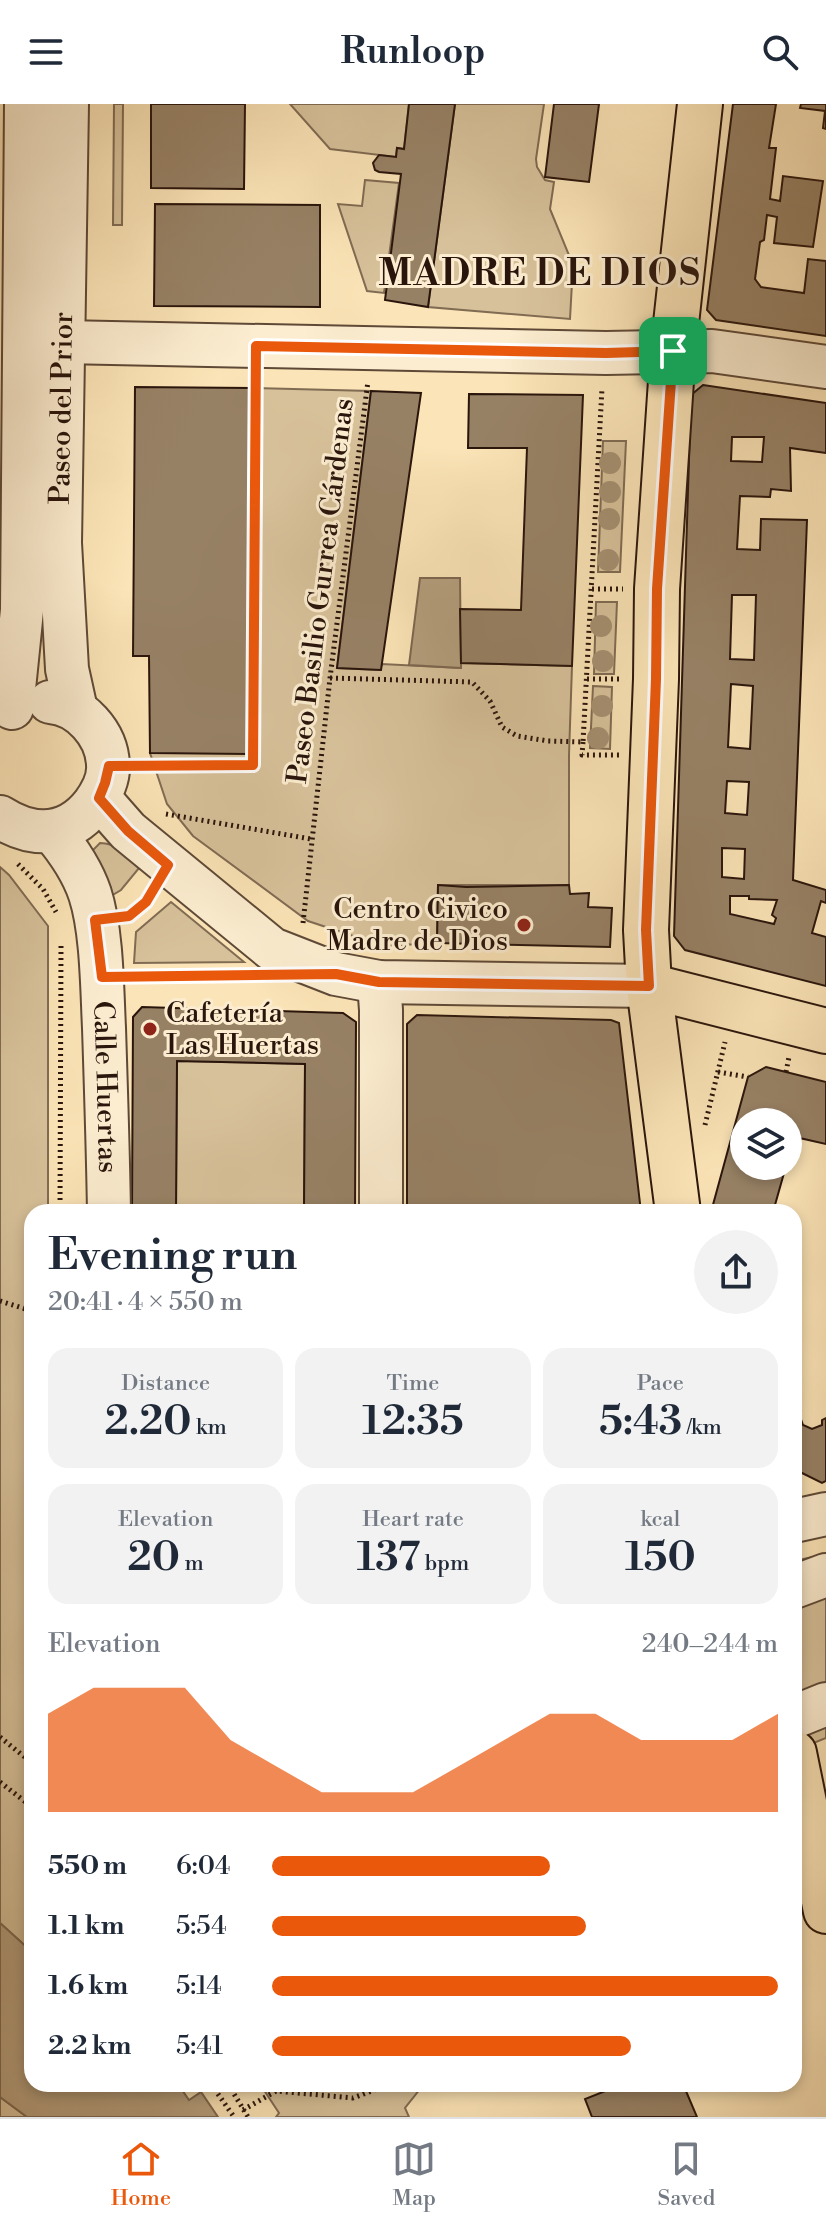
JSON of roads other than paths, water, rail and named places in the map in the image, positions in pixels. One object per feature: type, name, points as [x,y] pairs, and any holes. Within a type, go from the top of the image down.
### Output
[{"type":"main road","points":[[677,1204],[649,986],[646,930],[657,589],[673,351],[700,104]]},
{"type":"main road","points":[[649,986],[826,1031]]},
{"type":"main road","points":[[802,1792],[826,1911]]},
{"type":"street","name":"Paseo del Prior","points":[[6,712],[22,610],[26,104]]},
{"type":"street","name":"Paseo del Prior","points":[[67,104],[60,543],[67,669],[76,710]]},
{"type":"street","points":[[63,342],[606,353],[712,351],[826,367]]},
{"type":"street","points":[[6,712],[33,701],[55,702],[76,710],[92,724],[103,742],[104,782],[128,831],[272,949],[336,974],[379,982],[649,986]]},
{"type":"street","points":[[0,817],[14,826],[33,832],[69,826],[85,816],[104,782]]},
{"type":"street","name":"Calle Huertas","points":[[52,831],[81,872],[90,896],[72,925],[102,977],[109,1204]]},
{"type":"street","points":[[379,982],[381,1204]]},
{"type":"street","points":[[802,1519],[826,1514]]},
{"type":"street","points":[[802,1584],[826,1575]]},
{"type":"street","points":[[802,1714],[826,1704]]},
{"type":"place","name":"Centro Civico Madre de Dios","points":[[524,925]]},
{"type":"place","name":"Cafetería Las Huertas","points":[[150,1029]]},
{"type":"district","name":"MADRE DE DIOS","points":[[540,274]]}]
